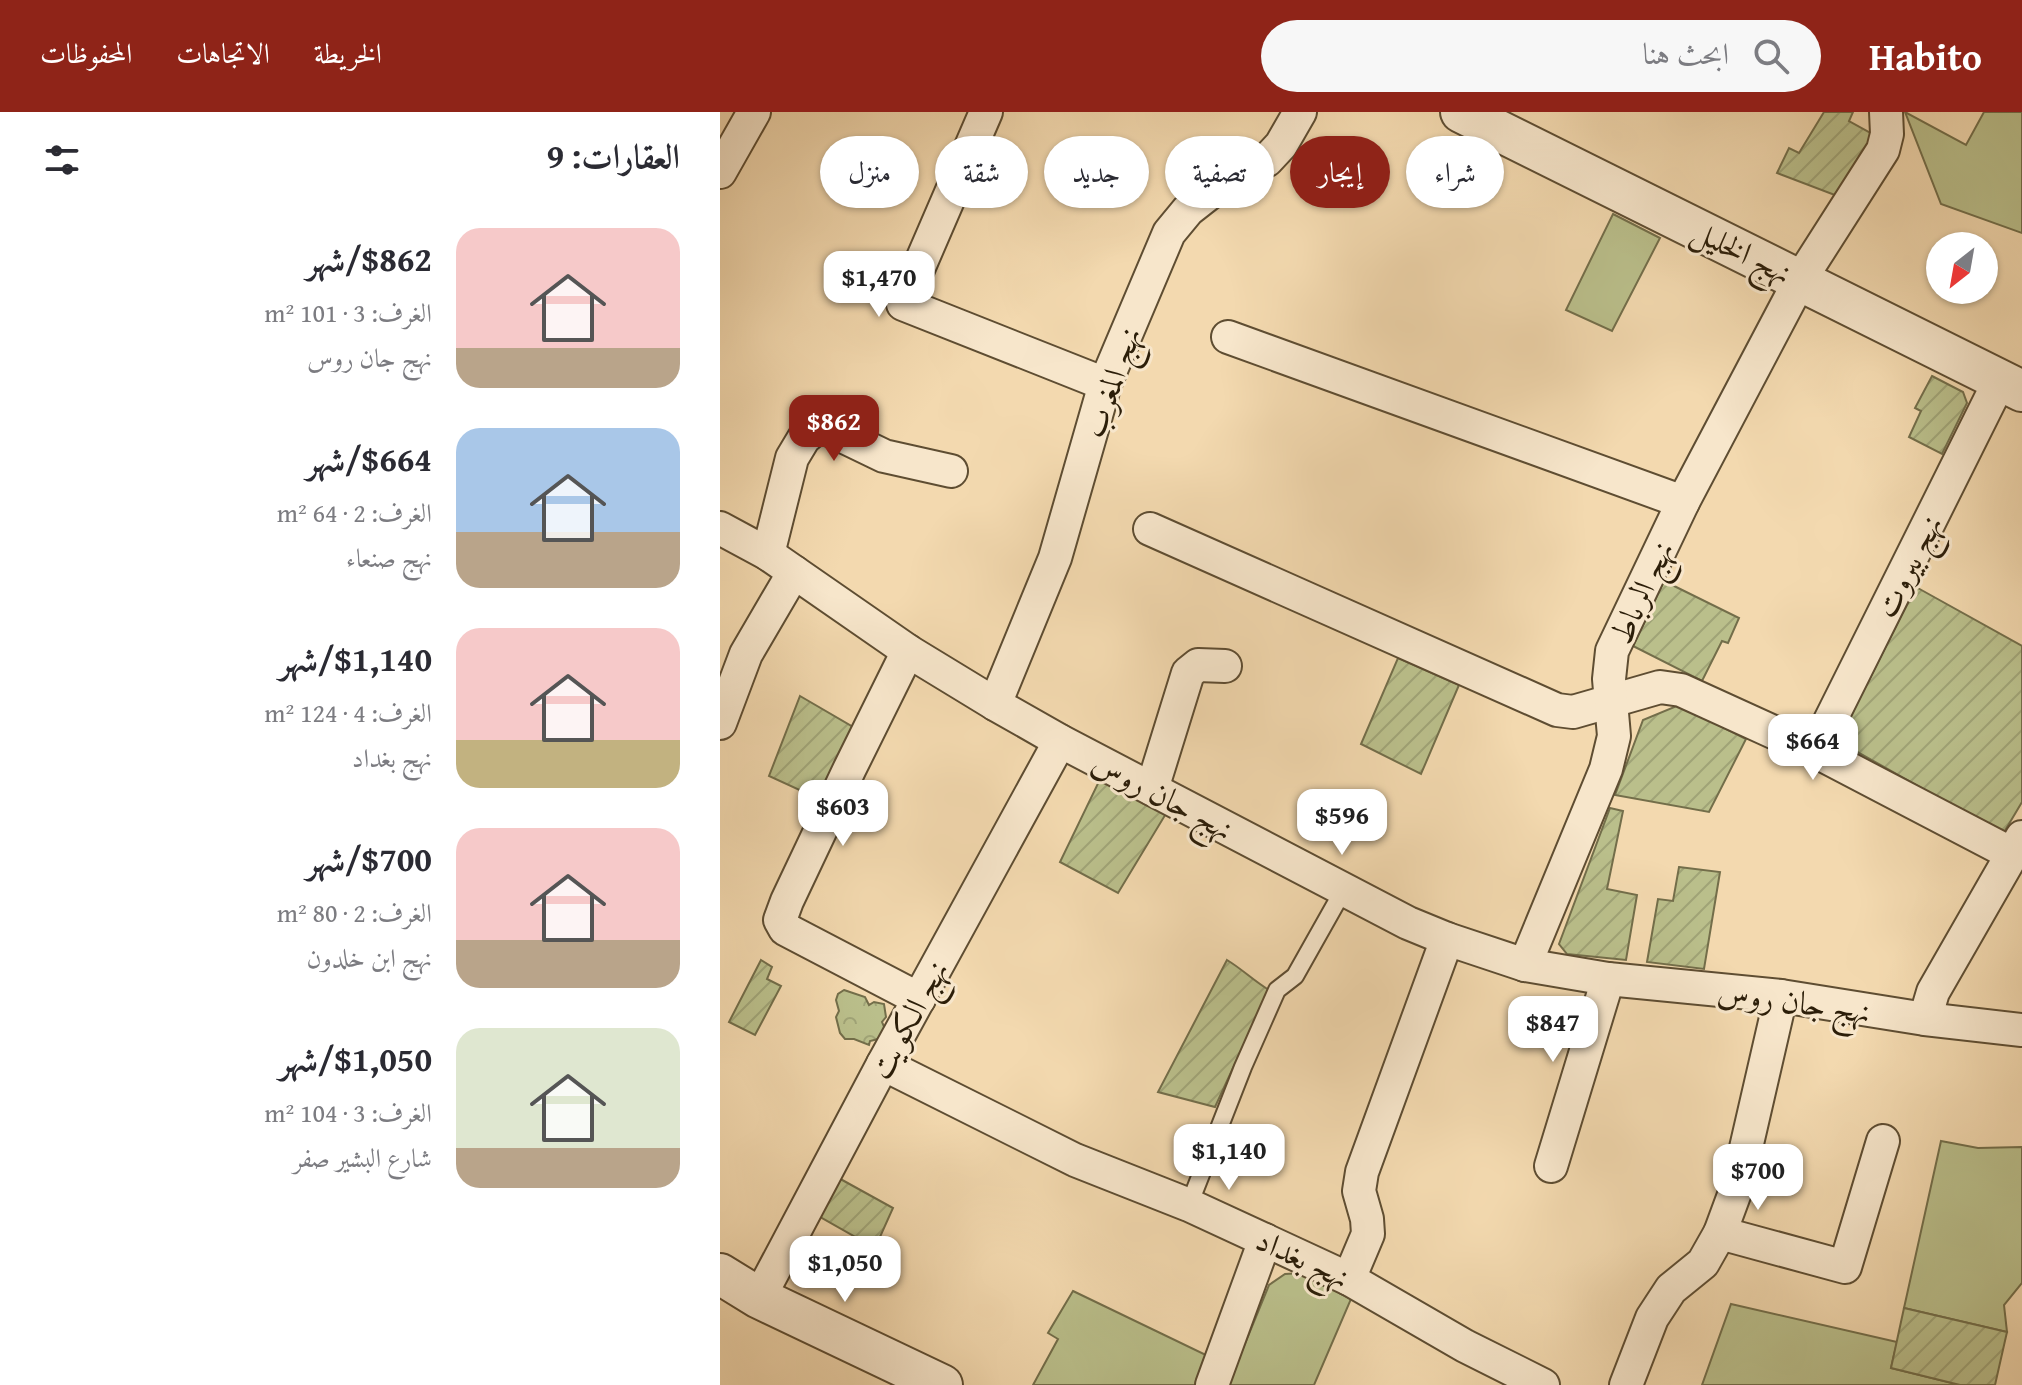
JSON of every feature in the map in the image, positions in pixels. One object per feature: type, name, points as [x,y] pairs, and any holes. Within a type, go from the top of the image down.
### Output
[{"type":"street","points":[[720,172],[754,112]]},
{"type":"street","points":[[986,112],[903,304],[1105,384]]},
{"type":"street","name":"نهج المغرب","points":[[995,704],[1055,558],[1105,384],[1169,233],[1188,210],[1211,192],[1267,160],[1281,145],[1300,112]]},
{"type":"street","name":"نهج الخليل","points":[[1461,112],[2011,385]]},
{"type":"street","name":"نهج الرباط","points":[[1525,965],[1606,769],[1614,736],[1609,679],[1612,651],[1683,502],[1800,280],[1883,150],[1887,134],[1886,112]]},
{"type":"street","points":[[1228,337],[1683,502]]},
{"type":"street","name":"نهج بيروت","points":[[1815,751],[2011,385]]},
{"type":"street","points":[[720,723],[781,563],[792,458],[804,438],[814,430],[826,428],[884,456],[951,471]]},
{"type":"street","name":"نهج جان روس","points":[[720,528],[781,563],[908,651],[1060,741],[1408,923],[1447,939],[1525,965],[1608,979],[1781,996],[1925,1019],[2022,1030]]},
{"type":"street","points":[[1150,529],[1557,710],[1573,712],[1660,687],[1681,690],[2017,845],[1933,992],[1925,1019]]},
{"type":"street","points":[[908,651],[780,920],[785,929],[919,999]]},
{"type":"street","points":[[1152,789],[1188,673],[1198,665],[1225,666]]},
{"type":"street","name":"نهج الكويت","points":[[759,1298],[1060,741]]},
{"type":"street","points":[[1349,1279],[1368,1234],[1359,1191],[1362,1172],[1447,939]]},
{"type":"street","points":[[1551,1166],[1608,979]]},
{"type":"street","points":[[1626,1385],[1652,1318],[1671,1289],[1703,1263],[1720,1233],[1737,1187],[1781,996]]},
{"type":"street","name":"نهج بغداد","points":[[883,1064],[1075,1160],[1189,1205],[1349,1279],[1465,1346],[1543,1385]]},
{"type":"street","points":[[1720,1233],[1845,1267],[1883,1141]]},
{"type":"street","points":[[1212,1385],[1265,1240]]},
{"type":"street","points":[[720,1274],[759,1298],[942,1385]]},
{"type":"lane","points":[[1189,1205],[1277,990],[1295,976],[1344,889]]},
{"type":"green space","points":[[1824,112],[1853,112],[1849,121],[1874,135],[1840,197],[1777,173],[1789,148],[1799,153]]},
{"type":"green space","points":[[1905,112],[1966,145],[1984,112],[2022,112],[2022,233],[1941,204]]},
{"type":"green space","points":[[1613,214],[1660,238],[1612,331],[1566,310]]},
{"type":"green space","points":[[1932,376],[1963,392],[1967,403],[1942,454],[1909,437],[1921,411],[1915,408]]},
{"type":"green space","points":[[1664,581],[1739,618],[1728,643],[1722,641],[1702,681],[1633,646]]},
{"type":"green space","points":[[1916,587],[2022,646],[2022,802],[2003,834],[1838,741]]},
{"type":"green space","points":[[1398,658],[1459,685],[1421,774],[1361,744]]},
{"type":"green space","points":[[800,696],[853,727],[819,799],[769,776]]},
{"type":"green space","points":[[1679,705],[1746,739],[1709,812],[1615,795],[1643,720]]},
{"type":"green space","points":[[1103,773],[1170,807],[1118,893],[1060,862]]},
{"type":"green space","points":[[1610,808],[1623,811],[1607,889],[1637,895],[1626,960],[1567,954],[1559,944]]},
{"type":"green space","points":[[1679,867],[1720,872],[1704,969],[1647,962],[1658,899],[1673,901]]},
{"type":"green space","points":[[761,960],[772,967],[767,979],[781,986],[755,1035],[729,1022]]},
{"type":"green space","points":[[1227,960],[1269,990],[1215,1107],[1158,1092]]},
{"type":"green space","points":[[844,990],[865,997],[869,1005],[874,1002],[884,1004],[886,1017],[882,1022],[885,1029],[869,1045],[845,1039],[840,1033],[836,1000]]},
{"type":"green space","points":[[1941,1141],[1978,1148],[2022,1147],[2022,1283],[2004,1305],[2007,1332],[1904,1308]]},
{"type":"green space","points":[[835,1176],[893,1208],[875,1248],[815,1214]]},
{"type":"green space","points":[[1302,1273],[1351,1299],[1314,1385],[1228,1385],[1269,1285],[1285,1274]]},
{"type":"green space","points":[[1073,1291],[1208,1356],[1196,1385],[1033,1385],[1058,1339],[1048,1333]]},
{"type":"green space","points":[[1731,1304],[1897,1342],[1891,1368],[1960,1385],[1702,1385]]},
{"type":"green space","points":[[1904,1308],[2007,1332],[1995,1385],[1960,1385],[1891,1368]]}]
